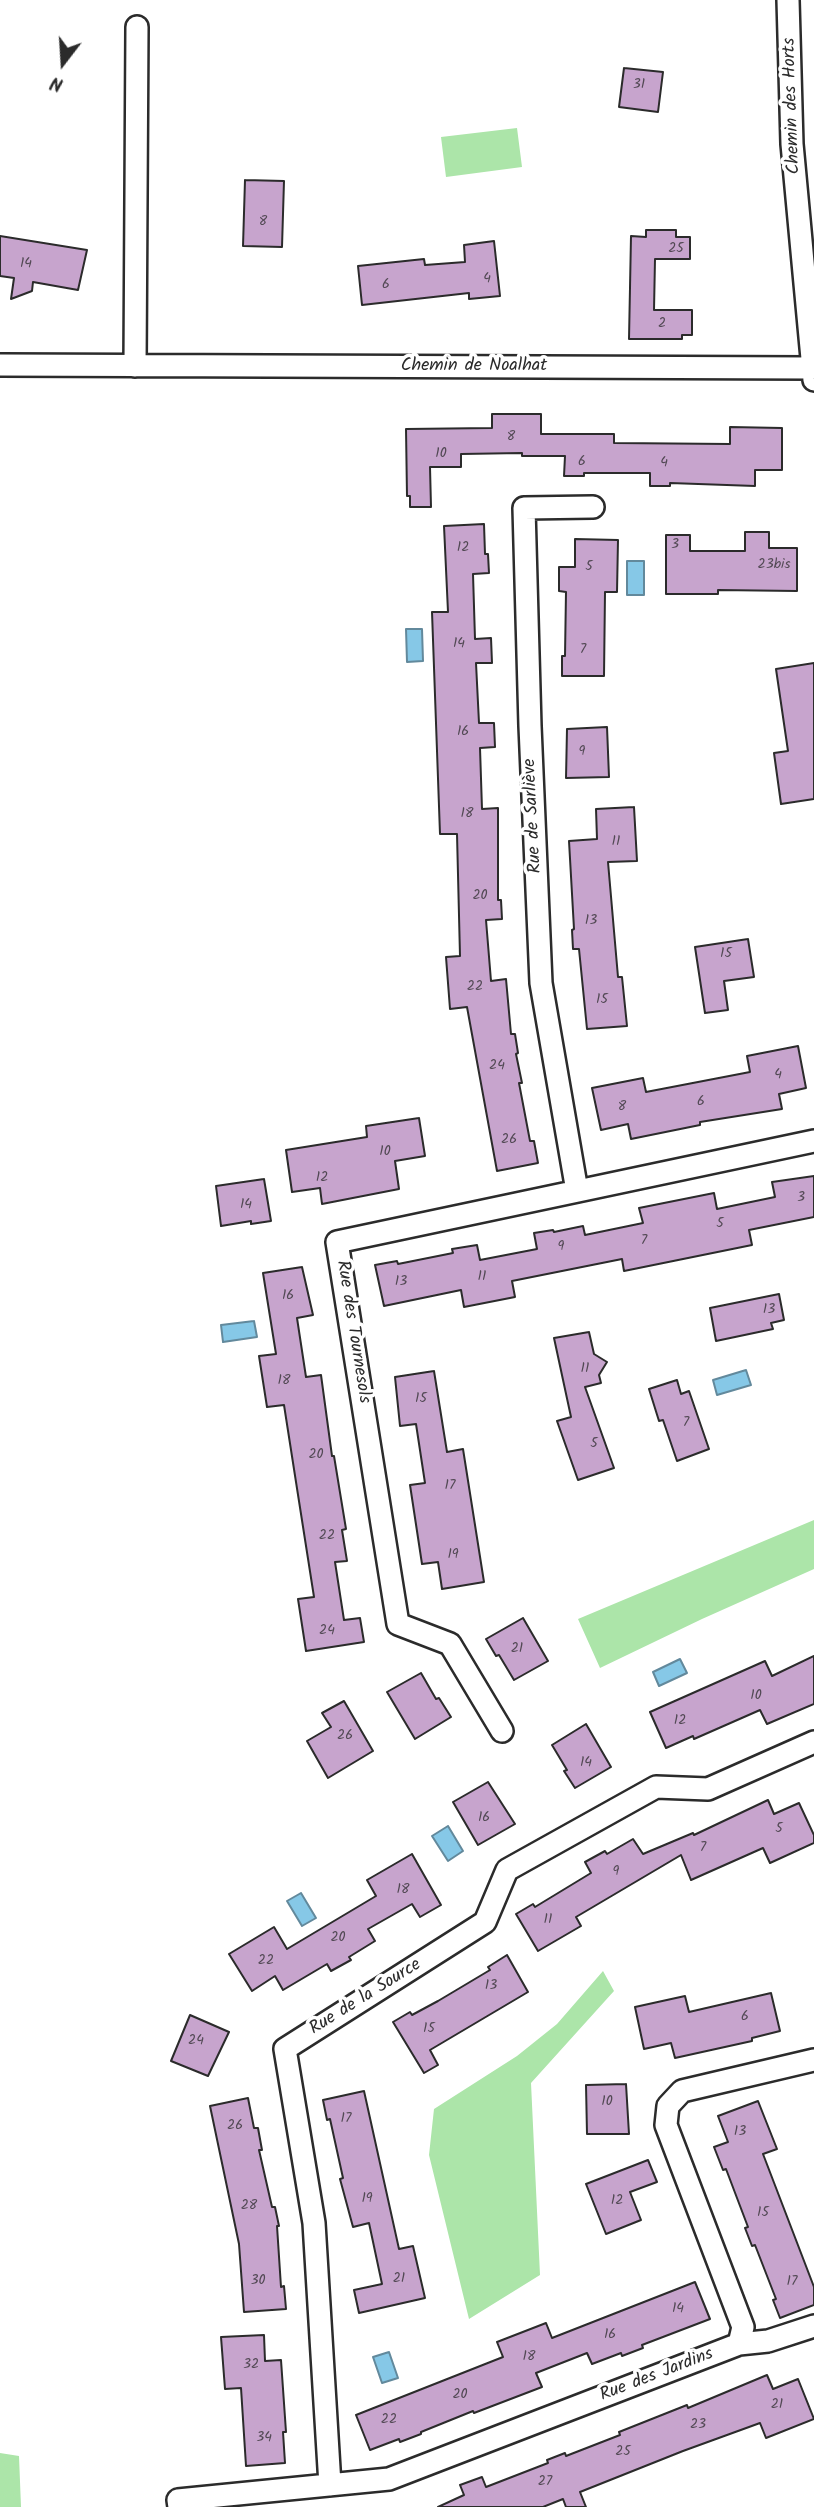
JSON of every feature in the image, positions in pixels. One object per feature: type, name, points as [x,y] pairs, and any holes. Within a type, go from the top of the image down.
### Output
[{"type":"street","name":"Chemin des Horts","points":[[789,0],[792,144],[813,374]]},
{"type":"street","points":[[135,366],[136,27]]},
{"type":"street","name":"Chemin de Noalhat","points":[[0,365],[813,374]]},
{"type":"street","name":"Rue de Sarliève","points":[[577,1191],[541,983],[524,508],[593,507]]},
{"type":"street","name":"Rue des Tournesols","points":[[502,1731],[450,1644],[398,1624],[337,1241],[814,1141]]},
{"type":"street","name":"Rue de la Source","points":[[331,2485],[314,2223],[285,2049],[485,1922],[507,1870],[656,1787],[708,1789],[814,1742]]},
{"type":"street","points":[[739,2344],[743,2327],[666,2124],[668,2106],[682,2091],[814,2060]]},
{"type":"street","name":"Rue des Jardins","points":[[178,2503],[389,2479],[739,2344],[768,2341],[814,2326]]},
{"type":"green space","points":[[517,128],[522,167],[446,177],[441,137]]},
{"type":"green space","points":[[814,1520],[814,1569],[600,1668],[578,1619]]},
{"type":"green space","points":[[603,1971],[614,1991],[531,2083],[540,2275],[469,2319],[429,2155],[434,2109],[517,2056],[557,2024]]},
{"type":"green space","points":[[0,2453],[19,2456],[21,2507],[0,2507]]},
{"type":"water","points":[[627,561],[644,561],[644,595],[627,595]]},
{"type":"water","points":[[406,629],[422,629],[423,661],[407,662]]},
{"type":"water","points":[[254,1321],[257,1337],[223,1342],[221,1325]]},
{"type":"water","points":[[746,1370],[751,1385],[717,1395],[713,1380]]},
{"type":"water","points":[[680,1659],[687,1673],[659,1686],[653,1672]]},
{"type":"water","points":[[448,1826],[463,1851],[448,1861],[432,1836]]},
{"type":"water","points":[[301,1893],[316,1918],[302,1926],[287,1901]]},
{"type":"water","points":[[389,2352],[398,2378],[382,2383],[373,2357]]},
{"type":"building","points":[[624,68],[663,72],[658,112],[619,107]]},
{"type":"building","points":[[245,180],[284,181],[282,247],[243,246]]},
{"type":"building","points":[[646,230],[676,230],[676,237],[690,237],[690,259],[655,259],[654,310],[692,310],[692,335],[682,335],[682,339],[629,339],[631,236],[646,237]]},
{"type":"building","points":[[0,236],[87,250],[78,290],[33,282],[32,291],[11,299],[14,278],[0,276]]},
{"type":"building","points":[[494,241],[500,296],[469,299],[469,293],[362,305],[358,266],[424,259],[425,265],[465,262],[464,245]]},
{"type":"building","points":[[492,414],[541,414],[541,434],[614,434],[614,443],[730,444],[730,427],[782,428],[782,470],[755,470],[755,486],[670,483],[670,486],[650,486],[650,473],[584,473],[584,476],[564,476],[565,456],[522,456],[522,453],[461,454],[461,467],[430,467],[431,507],[410,507],[410,496],[407,496],[406,429],[492,428]]},
{"type":"building","points":[[484,524],[489,573],[473,574],[475,639],[491,638],[492,663],[476,663],[479,723],[494,723],[495,747],[480,748],[482,809],[498,808],[498,900],[501,900],[502,919],[486,920],[491,981],[506,979],[511,1034],[515,1034],[522,1083],[519,1083],[530,1141],[534,1141],[538,1163],[497,1171],[467,1007],[450,1009],[446,957],[460,956],[457,834],[440,834],[432,612],[448,612],[444,526]]},
{"type":"building","points":[[745,532],[769,532],[769,548],[797,548],[797,591],[718,590],[718,594],[666,594],[666,535],[690,535],[690,551],[745,551]]},
{"type":"building","points":[[575,539],[618,540],[617,592],[605,592],[604,676],[562,676],[566,592],[559,591],[559,567],[575,567]]},
{"type":"building","points":[[814,663],[814,799],[781,804],[774,753],[788,751],[776,669]]},
{"type":"building","points":[[607,727],[609,777],[566,778],[567,729]]},
{"type":"building","points":[[634,807],[637,861],[608,862],[618,977],[622,977],[627,1026],[587,1029],[579,949],[573,949],[569,841],[597,839],[596,809]]},
{"type":"building","points":[[748,939],[754,977],[724,981],[728,1010],[705,1013],[695,947]]},
{"type":"building","points":[[798,1046],[806,1088],[779,1094],[782,1109],[700,1122],[700,1125],[631,1139],[628,1124],[601,1130],[592,1088],[643,1078],[646,1092],[750,1072],[747,1056]]},
{"type":"building","points":[[419,1118],[425,1156],[395,1161],[399,1189],[322,1204],[320,1188],[292,1192],[286,1150],[367,1137],[366,1126]]},
{"type":"building","points":[[814,1176],[814,1217],[749,1230],[752,1245],[624,1271],[622,1259],[512,1281],[515,1297],[464,1307],[461,1290],[384,1306],[375,1265],[397,1261],[398,1264],[453,1253],[452,1249],[477,1245],[480,1260],[537,1249],[534,1233],[583,1226],[585,1235],[643,1223],[639,1208],[714,1193],[717,1209],[775,1197],[772,1182]]},
{"type":"building","points":[[264,1179],[271,1221],[221,1226],[216,1186]]},
{"type":"building","points":[[302,1267],[313,1315],[297,1318],[306,1377],[321,1375],[332,1456],[346,1529],[342,1530],[347,1561],[335,1562],[344,1620],[360,1618],[364,1642],[306,1651],[298,1599],[314,1597],[284,1405],[267,1407],[259,1356],[276,1354],[263,1273]]},
{"type":"building","points":[[779,1294],[784,1320],[771,1323],[773,1329],[716,1341],[710,1308]]},
{"type":"building","points":[[589,1332],[594,1354],[607,1362],[599,1375],[601,1383],[585,1387],[614,1468],[578,1480],[557,1421],[571,1417],[554,1338]]},
{"type":"building","points":[[434,1371],[447,1452],[463,1449],[484,1582],[442,1589],[438,1562],[422,1564],[410,1485],[425,1483],[416,1424],[400,1426],[395,1377]]},
{"type":"building","points":[[677,1380],[681,1394],[689,1391],[709,1449],[677,1461],[663,1420],[659,1421],[649,1389]]},
{"type":"building","points":[[523,1618],[548,1661],[514,1680],[486,1639]]},
{"type":"building","points":[[814,1656],[814,1704],[767,1724],[760,1710],[694,1739],[693,1736],[666,1748],[650,1712],[765,1661],[772,1676]]},
{"type":"building","points":[[421,1673],[436,1699],[439,1698],[451,1717],[415,1739],[387,1692]]},
{"type":"building","points":[[344,1701],[373,1751],[328,1778],[307,1741],[331,1727],[322,1713]]},
{"type":"building","points":[[586,1724],[611,1767],[575,1788],[552,1745]]},
{"type":"building","points":[[488,1782],[515,1824],[478,1845],[453,1802]]},
{"type":"building","points":[[768,1800],[774,1814],[799,1803],[814,1835],[814,1843],[770,1863],[763,1848],[691,1880],[681,1855],[576,1917],[581,1926],[538,1951],[516,1914],[533,1904],[535,1907],[591,1873],[585,1862],[605,1851],[607,1854],[633,1839],[643,1854],[693,1833],[694,1835]]},
{"type":"building","points":[[412,1854],[441,1905],[420,1917],[412,1904],[368,1929],[375,1941],[349,1957],[351,1960],[331,1971],[327,1964],[283,1990],[275,1976],[252,1991],[229,1954],[274,1927],[287,1949],[376,1896],[367,1880]]},
{"type":"building","points":[[507,1955],[528,1992],[430,2050],[438,2065],[424,2073],[393,2022],[438,2001],[490,1970],[488,1967]]},
{"type":"building","points":[[771,1993],[780,2031],[752,2038],[752,2041],[675,2058],[671,2043],[644,2049],[635,2007],[685,1996],[689,2012]]},
{"type":"building","points":[[190,2015],[229,2032],[208,2076],[171,2061]]},
{"type":"building","points":[[626,2084],[629,2134],[587,2134],[586,2085]]},
{"type":"building","points":[[364,2091],[399,2249],[413,2246],[425,2298],[359,2313],[354,2290],[382,2284],[369,2223],[353,2227],[340,2179],[343,2178],[330,2119],[327,2120],[323,2100]]},
{"type":"building","points":[[248,2098],[254,2128],[258,2128],[262,2150],[259,2150],[279,2226],[281,2287],[284,2286],[286,2309],[244,2312],[239,2244],[210,2106]]},
{"type":"building","points":[[758,2101],[777,2149],[763,2154],[814,2287],[814,2305],[780,2318],[773,2300],[776,2299],[755,2245],[752,2246],[745,2228],[748,2227],[726,2169],[723,2170],[714,2147],[728,2142],[718,2116]]},
{"type":"building","points":[[648,2160],[657,2182],[630,2192],[641,2220],[606,2234],[586,2184]]},
{"type":"building","points":[[695,2282],[710,2319],[642,2345],[643,2348],[622,2356],[621,2353],[592,2364],[587,2353],[536,2373],[542,2387],[474,2413],[473,2411],[400,2442],[399,2439],[370,2450],[356,2415],[503,2357],[497,2342],[546,2323],[552,2338]]},
{"type":"building","points":[[264,2335],[265,2361],[281,2360],[286,2432],[283,2432],[285,2463],[246,2466],[241,2388],[225,2389],[221,2337]]},
{"type":"building","points":[[767,2375],[773,2389],[798,2379],[814,2419],[766,2438],[760,2423],[683,2451],[580,2492],[586,2507],[566,2507],[563,2499],[543,2507],[438,2507],[464,2495],[460,2485],[482,2477],[486,2487],[548,2463],[547,2460],[565,2453],[566,2456],[620,2435],[619,2432],[687,2405],[688,2408]]}]
